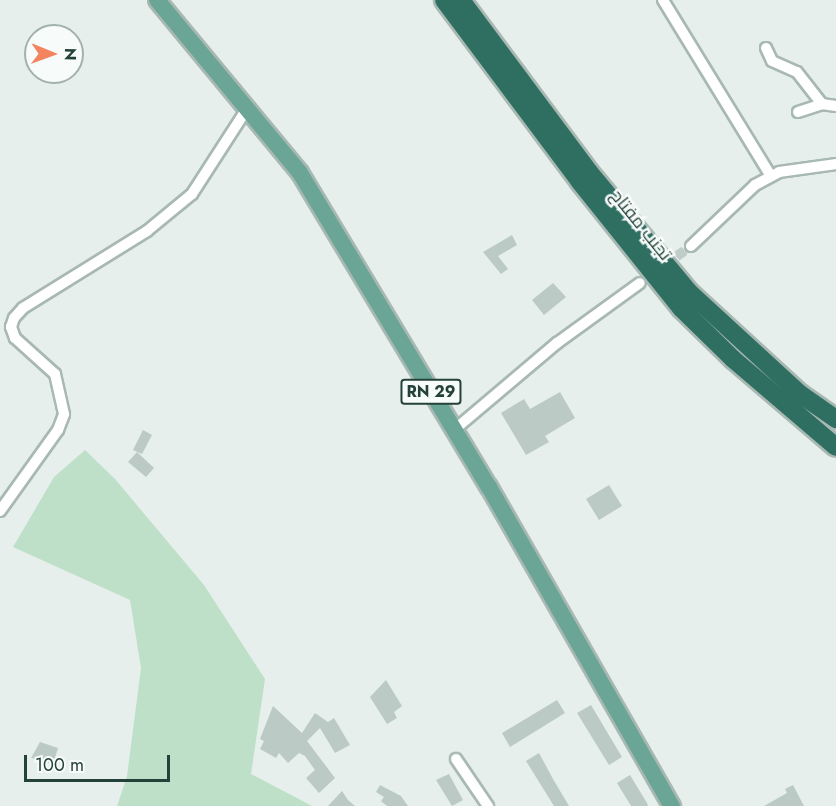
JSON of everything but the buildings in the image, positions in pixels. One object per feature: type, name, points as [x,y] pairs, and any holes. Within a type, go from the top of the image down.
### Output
[{"type":"highway","name":"تجنب مفتاح","points":[[444,0],[580,182],[681,308],[734,359],[836,447]]},
{"type":"highway","name":"تجنب مفتاح","points":[[461,0],[590,172],[689,292],[800,393],[836,419]]},
{"type":"main road","name":"RN 29","points":[[157,0],[249,107],[300,173],[454,430],[672,806]]},
{"type":"street","points":[[663,0],[771,176]]},
{"type":"street","points":[[766,48],[772,61],[796,72],[822,104]]},
{"type":"street","points":[[798,112],[822,104],[836,106]]},
{"type":"street","points":[[0,511],[58,430],[64,414],[55,374],[42,358],[15,338],[11,327],[14,318],[23,308],[147,231],[192,194],[249,107]]},
{"type":"street","points":[[691,246],[750,189],[771,176],[836,164]]},
{"type":"street","points":[[454,430],[557,343],[640,283]]},
{"type":"street","points":[[456,759],[488,806]]},
{"type":"green space","points":[[85,450],[115,479],[204,585],[265,679],[251,774],[312,806],[117,806],[127,776],[141,668],[130,600],[13,547],[54,477]]},
{"type":"tunnel","points":[[640,283],[691,246]]}]
